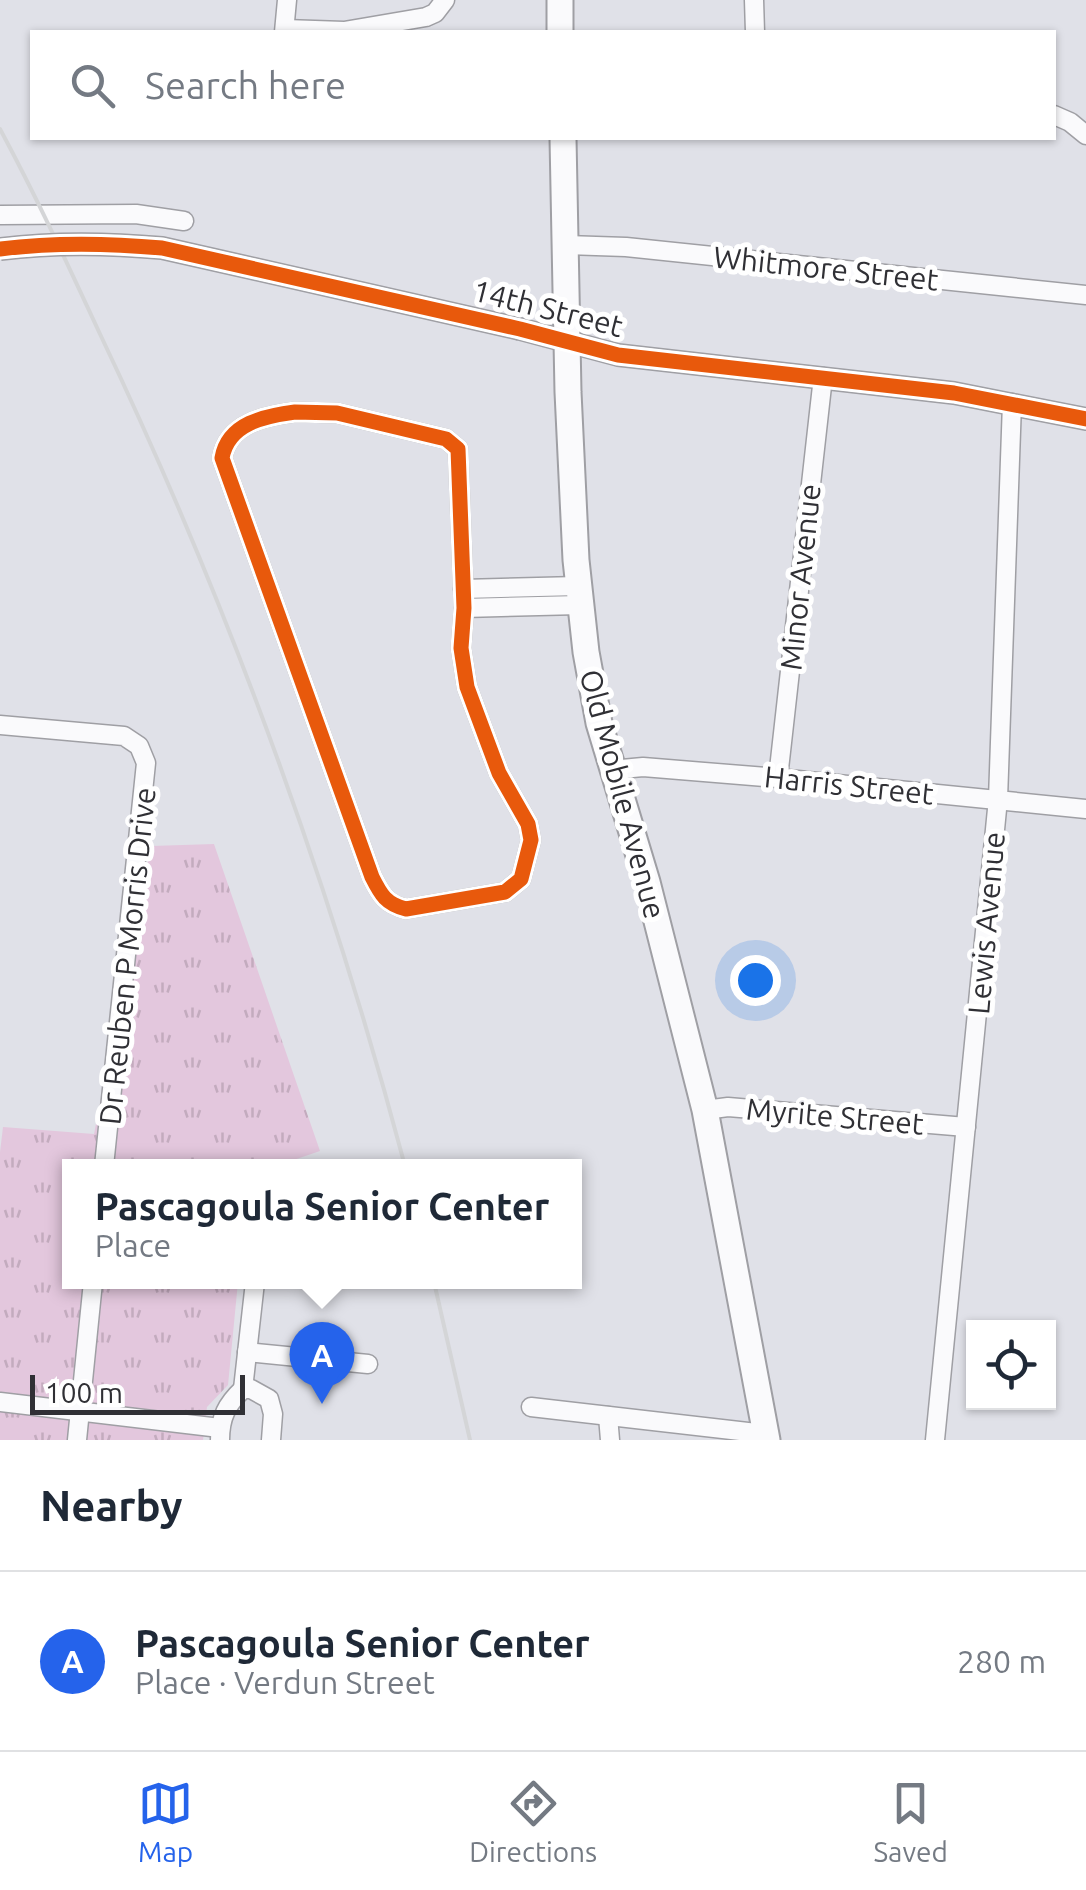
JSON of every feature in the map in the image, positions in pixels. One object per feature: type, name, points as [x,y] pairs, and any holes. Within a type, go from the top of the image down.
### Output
[{"type":"main road","points":[[560,0],[560,30]]},
{"type":"main road","name":"Old Mobile Avenue","points":[[564,140],[567,344],[579,596],[595,705],[647,882],[705,1110],[767,1437]]},
{"type":"street","points":[[285,30],[288,0]]},
{"type":"street","points":[[351,30],[426,16],[435,13],[446,0]]},
{"type":"street","points":[[754,0],[755,30]]},
{"type":"street","points":[[1056,115],[1086,136]]},
{"type":"street","points":[[0,215],[118,213],[184,221]]},
{"type":"street","name":"14th Street","points":[[0,249],[48,243],[162,248],[618,355],[1012,403],[1086,419]]},
{"type":"street","name":"Whitmore Street","points":[[566,245],[626,247],[1086,295]]},
{"type":"street","name":"Minor Avenue","points":[[778,778],[823,378]]},
{"type":"street","name":"Lewis Avenue","points":[[934,1440],[998,799],[1012,403]]},
{"type":"street","points":[[295,412],[337,413],[446,439],[458,449],[461,465],[463,599],[461,648],[467,688],[499,773],[528,824],[531,840],[520,879],[505,892],[406,909],[391,906],[372,877],[222,458],[225,444],[235,432],[263,417],[295,412]]},
{"type":"street","points":[[463,599],[579,596]]},
{"type":"street","name":"Dr Reuben P Morris Drive","points":[[0,725],[124,736],[139,746],[146,773],[105,1159]]},
{"type":"street","name":"Harris Street","points":[[611,770],[643,766],[1086,809]]},
{"type":"street","name":"Myrite Street","points":[[705,1110],[728,1107],[966,1127]]},
{"type":"street","points":[[77,1440],[92,1289]]},
{"type":"street","points":[[0,1402],[80,1410],[220,1434],[223,1414],[244,1388],[254,1289]]},
{"type":"street","points":[[247,1352],[368,1364]]},
{"type":"street","points":[[244,1388],[252,1388],[268,1400],[273,1414],[271,1440]]},
{"type":"street","points":[[531,1408],[767,1437]]},
{"type":"street","points":[[608,1416],[610,1440]]},
{"type":"green space","points":[[214,844],[320,1151],[297,1159],[62,1159],[62,1289],[237,1289],[228,1385],[207,1407],[203,1440],[0,1440],[3,1127],[94,1134],[151,846]]},
{"type":"railway","points":[[0,129],[52,231],[146,435],[232,639],[309,847],[403,1159]]},
{"type":"railway","points":[[436,1289],[470,1440]]},
{"type":"cycle path","points":[[0,249],[81,244],[162,248],[618,355],[954,393],[1086,419]]},
{"type":"cycle path","points":[[295,412],[337,413],[446,439],[458,449],[464,608],[461,648],[467,687],[499,773],[528,824],[531,840],[521,879],[505,892],[406,909],[385,898],[372,877],[222,458],[240,429],[260,419],[295,412]]},
{"type":"place","name":"Pascagoula Senior Center","points":[[322,1404]]}]
